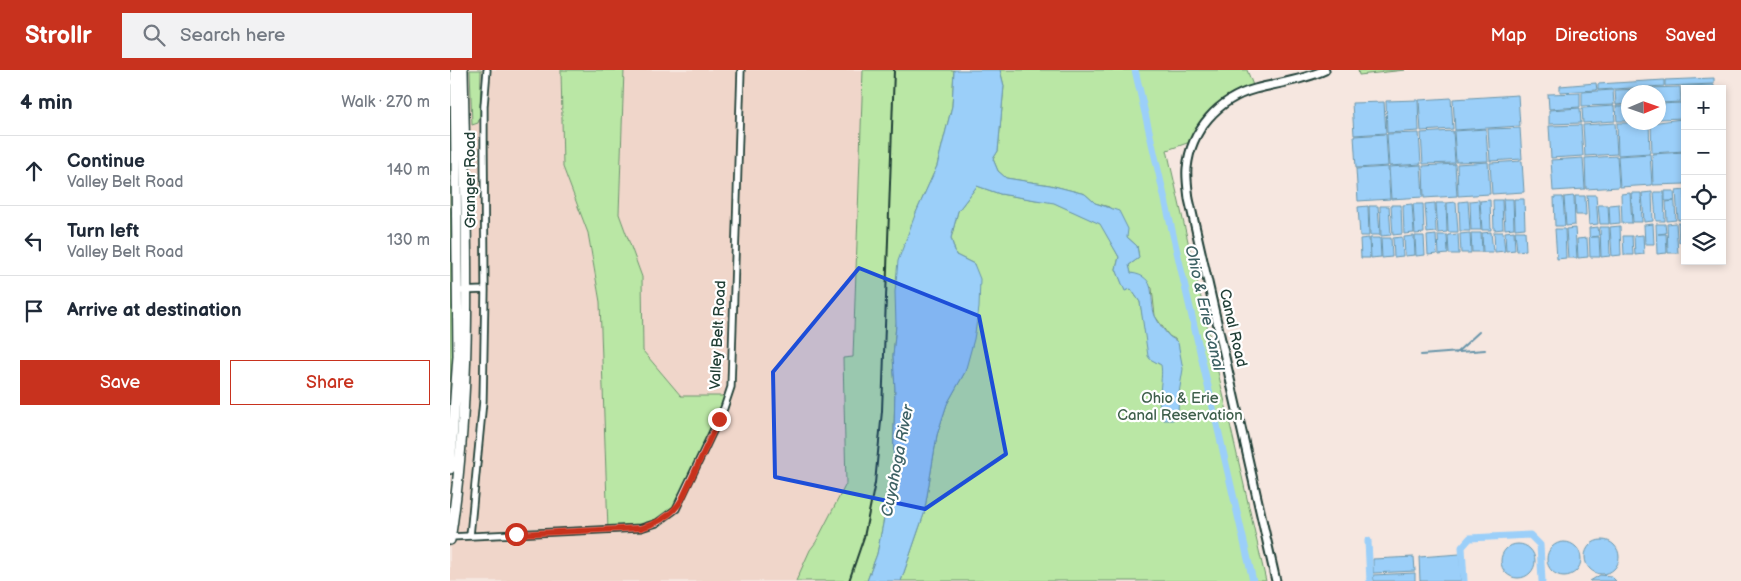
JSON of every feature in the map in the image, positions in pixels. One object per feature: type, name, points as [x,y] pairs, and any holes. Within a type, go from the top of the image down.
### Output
[{"type":"main road","name":"Granger Road","points":[[450,538],[462,432],[465,378],[455,70]]},
{"type":"main road","name":"Granger Road","points":[[450,469],[462,291],[464,70]]},
{"type":"street","name":"Granger Road","points":[[470,536],[483,401],[485,290],[484,106],[487,70]]},
{"type":"street","name":"Valley Belt Road","points":[[450,538],[641,528],[657,523],[676,509],[724,408],[731,387],[741,70]]},
{"type":"street","name":"Canal Road","points":[[1276,581],[1189,199],[1187,170],[1198,133],[1209,116],[1223,103],[1247,91],[1325,70]]},
{"type":"street","points":[[462,291],[485,290]]},
{"type":"highlighted area","points":[[859,268],[979,316],[1006,454],[925,509],[775,477],[773,372]]},
{"type":"shaded area","points":[[463,70],[561,70],[563,167],[588,233],[600,302],[608,529],[727,396],[681,396],[643,351],[642,277],[619,214],[624,70],[863,70],[853,357],[843,358],[846,484],[796,581],[450,581],[450,540],[462,432]]},
{"type":"green space","points":[[450,70],[455,70],[458,291],[450,469]]},
{"type":"green space","points":[[470,70],[481,70],[480,116],[478,123],[472,125]]},
{"type":"green space","points":[[561,70],[624,70],[619,214],[642,277],[643,351],[681,396],[728,396],[682,499],[657,523],[608,530],[600,302],[588,233],[563,167]]},
{"type":"green space","points":[[863,70],[954,70],[952,106],[937,166],[915,215],[896,325],[893,356],[895,389],[893,473],[877,554],[867,581],[796,581],[810,550],[846,484],[843,358],[853,357]]},
{"type":"green space","name":"Ohio & Erie Canal Reservation","points":[[1000,70],[1247,70],[1254,88],[1223,103],[1196,140],[1167,150],[1266,581],[901,581],[924,514],[937,435],[947,404],[965,372],[974,264],[956,255],[951,238],[958,211],[977,186],[1000,194],[1048,200],[1101,224],[1119,257],[1116,269],[1125,290],[1131,289],[1140,302],[1150,358],[1159,364],[1180,357],[1175,339],[1169,336],[1155,316],[1152,288],[1131,274],[1129,265],[1139,258],[1137,246],[1127,237],[1109,207],[1095,203],[1085,194],[1050,185],[1006,178],[998,171],[993,159],[998,151],[1004,86]]},
{"type":"green space","points":[[1358,70],[1405,70],[1359,75]]},
{"type":"water","name":"Cuyahoga River","points":[[954,70],[1000,70],[1004,86],[998,151],[993,159],[998,171],[1006,178],[1050,185],[1085,194],[1095,203],[1119,211],[1128,229],[1127,237],[1137,246],[1139,258],[1129,265],[1131,273],[1140,275],[1149,283],[1155,316],[1167,334],[1178,343],[1183,369],[1178,412],[1173,420],[1164,420],[1161,415],[1159,402],[1161,365],[1148,356],[1140,302],[1131,289],[1125,291],[1116,269],[1119,257],[1100,224],[1054,203],[1000,194],[977,186],[958,211],[951,238],[956,255],[974,264],[980,279],[979,308],[974,339],[965,372],[947,404],[937,435],[924,514],[901,581],[867,581],[877,554],[893,473],[895,389],[893,356],[898,261],[915,215],[937,166],[952,106]]},
{"type":"water","points":[[1714,78],[1714,84],[1666,86],[1665,80]]},
{"type":"water","points":[[1664,80],[1664,85],[1621,85],[1621,89],[1598,90],[1598,84]]},
{"type":"water","points":[[1596,83],[1597,90],[1560,92],[1560,86]]},
{"type":"water","points":[[1666,87],[1680,87],[1681,102],[1666,103]]},
{"type":"water","points":[[1613,90],[1614,105],[1582,106],[1582,92]]},
{"type":"water","points":[[1615,90],[1621,90],[1621,105],[1616,105]]},
{"type":"water","points":[[1580,93],[1580,107],[1549,109],[1548,94]]},
{"type":"water","points":[[1518,95],[1520,126],[1455,130],[1453,99]]},
{"type":"water","points":[[1451,98],[1453,129],[1421,131],[1419,100]]},
{"type":"water","points":[[1418,100],[1419,131],[1387,133],[1386,101]]},
{"type":"water","points":[[1384,102],[1386,133],[1354,135],[1352,103]]},
{"type":"water","points":[[1681,103],[1681,118],[1666,119],[1666,104]]},
{"type":"water","points":[[1614,106],[1615,121],[1583,123],[1582,108]]},
{"type":"water","points":[[1616,106],[1621,106],[1621,121],[1617,121]]},
{"type":"water","points":[[1580,108],[1581,123],[1549,124],[1549,110]]},
{"type":"water","points":[[1681,119],[1681,151],[1652,153],[1651,130],[1666,130],[1666,121]]},
{"type":"water","points":[[1615,123],[1617,154],[1585,156],[1583,125]]},
{"type":"water","points":[[1617,123],[1621,123],[1621,130],[1649,130],[1650,153],[1618,155]]},
{"type":"water","points":[[1581,125],[1583,156],[1551,158],[1549,126]]},
{"type":"water","points":[[1520,128],[1522,159],[1490,161],[1488,129]]},
{"type":"water","points":[[1486,129],[1488,161],[1456,162],[1454,131]]},
{"type":"water","points":[[1453,131],[1455,163],[1423,164],[1421,133]]},
{"type":"water","points":[[1419,133],[1421,164],[1389,166],[1387,134]]},
{"type":"water","points":[[1386,134],[1388,166],[1356,168],[1354,136]]},
{"type":"water","points":[[1681,152],[1681,184],[1653,185],[1652,154]]},
{"type":"water","points":[[1650,154],[1652,185],[1620,187],[1618,156]]},
{"type":"water","points":[[1617,156],[1619,187],[1586,189],[1585,158]]},
{"type":"water","points":[[1583,158],[1585,189],[1553,191],[1551,160]]},
{"type":"water","points":[[1522,161],[1524,192],[1492,194],[1490,163]]},
{"type":"water","points":[[1488,162],[1490,194],[1458,196],[1457,164]]},
{"type":"water","points":[[1455,164],[1457,196],[1424,198],[1423,166]]},
{"type":"water","points":[[1421,165],[1423,197],[1391,199],[1389,167]]},
{"type":"water","points":[[1388,167],[1390,199],[1358,201],[1356,169]]},
{"type":"water","points":[[1681,190],[1681,220],[1678,220],[1676,191]]},
{"type":"water","points":[[1665,191],[1674,191],[1676,220],[1667,221],[1666,202],[1674,201],[1665,201]]},
{"type":"water","points":[[1652,192],[1653,221],[1644,222],[1642,193]]},
{"type":"water","points":[[1654,192],[1664,192],[1665,221],[1656,221]]},
{"type":"water","points":[[1630,193],[1632,223],[1622,223],[1621,194]]},
{"type":"water","points":[[1631,193],[1641,193],[1642,222],[1633,222]]},
{"type":"water","points":[[1587,195],[1596,195],[1598,224],[1589,225]]},
{"type":"water","points":[[1574,196],[1575,225],[1566,226],[1564,197]]},
{"type":"water","points":[[1575,196],[1585,196],[1586,215],[1576,215]]},
{"type":"water","points":[[1554,197],[1563,197],[1565,226],[1555,226]]},
{"type":"water","points":[[1503,199],[1513,199],[1514,228],[1505,229]]},
{"type":"water","points":[[1514,199],[1524,199],[1525,228],[1515,229]]},
{"type":"water","points":[[1479,200],[1481,230],[1471,230],[1470,201]]},
{"type":"water","points":[[1490,200],[1491,230],[1482,230],[1480,201]]},
{"type":"water","points":[[1493,200],[1502,200],[1503,229],[1494,230]]},
{"type":"water","points":[[1468,201],[1470,231],[1460,231],[1459,202]]},
{"type":"water","points":[[1456,202],[1458,232],[1448,232],[1447,203]]},
{"type":"water","points":[[1435,203],[1436,232],[1427,233],[1425,204]]},
{"type":"water","points":[[1436,203],[1446,203],[1447,232],[1438,233]]},
{"type":"water","points":[[1412,204],[1414,233],[1404,234],[1403,205]]},
{"type":"water","points":[[1413,204],[1423,204],[1424,233],[1415,234]]},
{"type":"water","points":[[1619,204],[1620,223],[1610,224],[1609,205]]},
{"type":"water","points":[[1391,205],[1401,205],[1402,234],[1393,235]]},
{"type":"water","points":[[1598,205],[1608,205],[1609,224],[1600,224]]},
{"type":"water","points":[[1368,206],[1369,236],[1360,236],[1358,207]]},
{"type":"water","points":[[1369,206],[1378,206],[1380,235],[1370,235]]},
{"type":"water","points":[[1380,206],[1389,206],[1391,235],[1381,236]]},
{"type":"water","points":[[1676,223],[1678,253],[1668,253],[1667,224]]},
{"type":"water","points":[[1678,223],[1681,223],[1681,242],[1679,242]]},
{"type":"water","points":[[1653,224],[1654,244],[1645,244],[1644,225]]},
{"type":"water","points":[[1656,224],[1665,224],[1666,233],[1658,234],[1666,234],[1667,253],[1657,254]]},
{"type":"water","points":[[1620,226],[1621,255],[1612,256],[1610,227]]},
{"type":"water","points":[[1598,227],[1599,236],[1591,237],[1599,237],[1600,257],[1590,257],[1589,228]]},
{"type":"water","points":[[1600,227],[1609,227],[1610,256],[1601,257]]},
{"type":"water","points":[[1575,228],[1577,258],[1568,258],[1566,229]]},
{"type":"water","points":[[1555,229],[1565,229],[1566,258],[1557,259]]},
{"type":"water","points":[[1514,231],[1515,250],[1506,251],[1505,232]]},
{"type":"water","points":[[1515,231],[1525,231],[1526,250],[1517,251]]},
{"type":"water","points":[[1491,232],[1493,252],[1483,252],[1482,233]]},
{"type":"water","points":[[1494,232],[1503,232],[1505,251],[1495,252]]},
{"type":"water","points":[[1470,233],[1471,253],[1461,253],[1460,234]]},
{"type":"water","points":[[1471,233],[1481,233],[1482,252],[1472,252]]},
{"type":"water","points":[[1458,234],[1459,254],[1449,254],[1448,235]]},
{"type":"water","points":[[1436,235],[1437,254],[1428,255],[1427,236]]},
{"type":"water","points":[[1438,235],[1447,235],[1448,254],[1439,255]]},
{"type":"water","points":[[1643,235],[1644,254],[1635,255],[1634,236]]},
{"type":"water","points":[[1414,236],[1415,255],[1405,256],[1404,237]]},
{"type":"water","points":[[1415,236],[1424,236],[1425,255],[1416,256]]},
{"type":"water","points":[[1623,236],[1632,236],[1633,255],[1624,255]]},
{"type":"water","points":[[1402,237],[1403,256],[1394,257],[1393,238]]},
{"type":"water","points":[[1369,238],[1370,258],[1361,258],[1360,239]]},
{"type":"water","points":[[1370,238],[1380,238],[1381,257],[1371,258]]},
{"type":"water","points":[[1381,238],[1391,238],[1392,257],[1382,258]]},
{"type":"water","points":[[1587,238],[1588,257],[1578,258],[1577,239]]},
{"type":"water","points":[[1602,540],[1614,545],[1619,557],[1614,569],[1602,574],[1590,569],[1585,557],[1590,545]]},
{"type":"water","points":[[1564,542],[1576,547],[1581,559],[1576,571],[1564,576],[1552,571],[1547,559],[1552,547]]},
{"type":"water","points":[[1518,544],[1530,549],[1535,561],[1530,573],[1518,578],[1506,573],[1501,561],[1506,549]]},
{"type":"water","points":[[1460,554],[1461,581],[1420,581],[1419,557]]},
{"type":"water","points":[[1414,557],[1415,571],[1373,573],[1373,559]]},
{"type":"water","points":[[1415,573],[1415,581],[1374,581],[1373,575]]},
{"type":"water","points":[[1600,575],[1611,576],[1616,581],[1590,581]]},
{"type":"waterway","name":"Ohio & Erie Canal","points":[[1135,70],[1253,581]]},
{"type":"waterway","points":[[1456,353],[1479,332]]},
{"type":"waterway","points":[[1421,355],[1485,350]]},
{"type":"waterway","points":[[1464,581],[1462,547],[1470,538],[1530,535],[1540,545],[1542,581]]},
{"type":"waterway","points":[[1368,541],[1370,581]]},
{"type":"railway","points":[[849,581],[864,537],[875,483],[882,411],[894,70]]},
{"type":"route","points":[[516,534],[641,528],[657,523],[676,509],[682,499],[719,419]]}]
